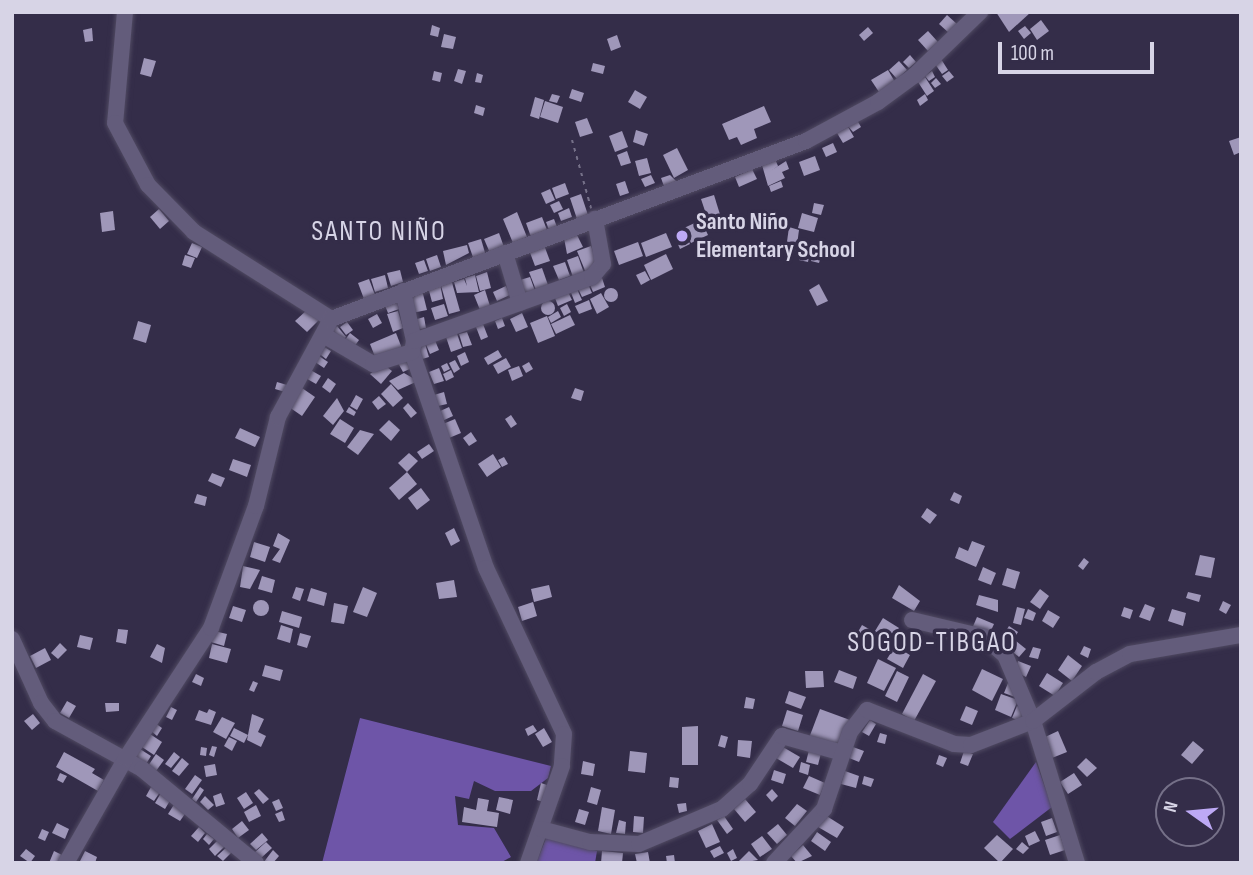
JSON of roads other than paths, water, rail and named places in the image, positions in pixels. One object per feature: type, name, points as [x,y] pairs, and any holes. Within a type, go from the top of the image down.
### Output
[{"type":"street","points":[[125,12],[115,123],[148,185],[194,232],[331,319]]},
{"type":"street","points":[[66,863],[126,758],[211,628],[256,506],[278,417],[325,335],[331,319],[595,219],[747,165],[846,121],[915,75],[981,12]]},
{"type":"street","points":[[325,335],[373,364],[598,273],[602,259],[595,219]]},
{"type":"street","points":[[505,253],[520,303]]},
{"type":"street","points":[[403,291],[413,346],[486,568],[559,718],[562,766],[528,863]]},
{"type":"street","points":[[912,620],[993,642],[1010,666],[1033,721],[1077,863]]},
{"type":"street","points":[[774,863],[824,809],[857,719],[867,710],[954,744],[971,745],[1033,721],[1096,672],[1130,654],[1241,635]]},
{"type":"street","points":[[12,639],[48,714],[126,758],[186,801],[256,863]]},
{"type":"street","points":[[541,829],[590,842],[639,844],[730,804],[750,784],[782,736],[843,753]]},
{"type":"place","name":"Santo Niño Elementary School","points":[[682,236]]},
{"type":"district","name":"SANTO NIÑO","points":[[379,232]]},
{"type":"district","name":"SOGOD-TIBGAO","points":[[932,643]]}]
